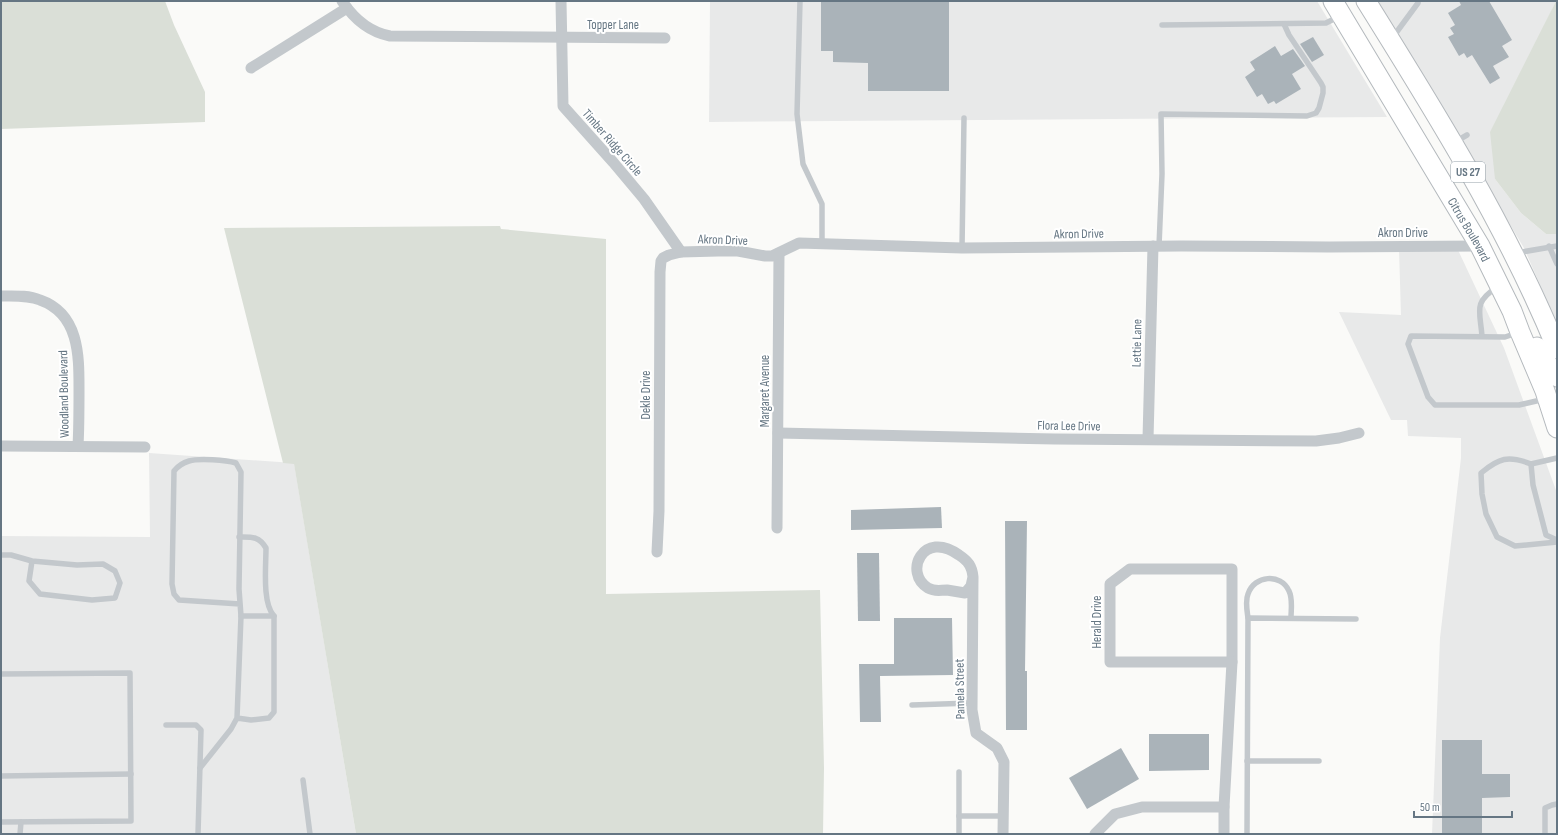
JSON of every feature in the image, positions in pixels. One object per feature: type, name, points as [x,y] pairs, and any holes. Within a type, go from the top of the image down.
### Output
[{"type":"highway","name":"Citrus Boulevard","points":[[1366,1],[1390,41],[1460,139],[1488,206],[1555,338]]},
{"type":"highway","name":"Citrus Boulevard","points":[[1337,8],[1480,246],[1512,311],[1547,398],[1557,428]]},
{"type":"highway","points":[[1459,211],[1510,285],[1538,350],[1557,377]]},
{"type":"street","name":"Timber Ridge Circle","points":[[561,1],[563,106],[613,162],[644,200],[681,252]]},
{"type":"street","points":[[251,68],[345,4],[357,20],[367,28],[390,36],[561,38]]},
{"type":"street","name":"Topper Lane","points":[[561,38],[665,38]]},
{"type":"street","name":"Akron Drive","points":[[681,252],[738,251],[772,256],[799,243],[962,248],[1156,246],[1480,246]]},
{"type":"street","name":"Lettie Lane","points":[[1148,439],[1156,246]]},
{"type":"street","name":"Dekle Drive","points":[[657,552],[659,511],[660,272],[661,261],[663,258],[681,252]]},
{"type":"street","name":"Margaret Avenue","points":[[777,528],[779,253]]},
{"type":"street","name":"Woodland Boulevard","points":[[1,296],[31,297],[41,300],[54,307],[62,314],[70,326],[76,342],[79,357],[78,446]]},
{"type":"street","name":"Flora Lee Drive","points":[[778,434],[1316,441],[1339,438],[1359,433]]},
{"type":"street","points":[[1,446],[145,447]]},
{"type":"street","name":"Pamela Street","points":[[973,577],[971,586],[965,593],[947,590],[938,592],[929,589],[922,583],[918,576],[917,567],[920,558],[925,551],[933,547],[942,546],[950,548],[968,561],[972,569],[973,577],[972,703],[976,733],[997,748],[1004,762],[1004,834]]},
{"type":"street","name":"Herald Drive","points":[[1224,834],[1224,807],[1232,662],[1232,569],[1130,569],[1110,584],[1110,662],[1232,662]]},
{"type":"street","points":[[1095,834],[1115,814],[1142,807],[1224,807]]},
{"type":"lane","points":[[800,1],[797,114],[803,164],[822,204],[822,244]]},
{"type":"lane","points":[[1390,41],[1418,3]]},
{"type":"lane","points":[[1162,25],[1326,23],[1337,8]]},
{"type":"lane","points":[[1156,246],[1162,174],[1161,114],[1307,116],[1316,114],[1323,93],[1322,83],[1289,35],[1284,24]]},
{"type":"lane","points":[[962,248],[964,118]]},
{"type":"lane","points":[[1549,246],[1557,264]]},
{"type":"lane","points":[[1513,254],[1549,246],[1557,246]]},
{"type":"lane","points":[[1482,336],[1480,304],[1483,297],[1500,285]]},
{"type":"lane","points":[[1520,332],[1505,336],[1411,336],[1408,344],[1428,397],[1435,405],[1519,405],[1547,398]]},
{"type":"lane","points":[[1557,458],[1531,464],[1517,459],[1503,459],[1491,465],[1481,473],[1482,494],[1486,514],[1497,537],[1515,546],[1557,541]]},
{"type":"lane","points":[[200,768],[231,729],[237,718],[241,616],[239,537],[241,472],[236,463],[227,460],[190,460],[179,465],[174,471],[174,594],[180,600],[240,604]]},
{"type":"lane","points":[[1531,464],[1534,485],[1546,534],[1557,541]]},
{"type":"lane","points":[[237,718],[251,720],[269,718],[274,712],[274,616],[270,611],[267,597],[266,548],[262,542],[254,537],[239,537]]},
{"type":"lane","points":[[1,555],[32,561],[77,565],[103,564],[115,571],[120,583],[115,598],[92,600],[40,594],[29,581],[32,561]]},
{"type":"lane","points":[[1247,834],[1247,600],[1250,589],[1259,581],[1271,578],[1283,583],[1290,592],[1291,618]]},
{"type":"lane","points":[[241,616],[274,616]]},
{"type":"lane","points":[[1248,618],[1356,619]]},
{"type":"lane","points":[[1,674],[130,673],[131,774],[131,820],[1,822]]},
{"type":"lane","points":[[912,705],[972,703]]},
{"type":"lane","points":[[166,725],[196,725],[200,727],[201,730],[198,834]]},
{"type":"lane","points":[[1248,761],[1319,761]]},
{"type":"lane","points":[[959,772],[959,834]]},
{"type":"lane","points":[[1,776],[131,774]]},
{"type":"lane","points":[[303,780],[310,834]]},
{"type":"lane","points":[[1545,834],[1545,808],[1557,804]]},
{"type":"lane","points":[[959,816],[1004,816]]},
{"type":"lane","points":[[20,834],[21,822]]},
{"type":"shaded area","points":[[1,1],[165,1],[174,25],[205,92],[205,122],[1,129]]},
{"type":"shaded area","points":[[710,1],[1317,1],[1387,117],[709,122]]},
{"type":"shaded area","points":[[1376,1],[1556,1],[1547,20],[1495,179],[1521,213],[1546,234],[1557,234],[1557,324],[1524,248]]},
{"type":"shaded area","points":[[1556,1],[1557,234],[1546,234],[1521,213],[1495,179],[1490,132]]},
{"type":"shaded area","points":[[500,226],[501,229],[606,239],[606,594],[820,590],[824,768],[823,834],[356,834],[294,464],[283,463],[224,228]]},
{"type":"shaded area","points":[[1399,249],[1458,250],[1504,348],[1557,493],[1557,834],[1432,834],[1440,638],[1461,458],[1461,438],[1408,436],[1407,420],[1391,420],[1339,312],[1401,315]]},
{"type":"shaded area","points":[[149,453],[294,463],[356,834],[1,834],[1,536],[150,537]]},
{"type":"building","points":[[821,1],[949,1],[949,91],[868,91],[868,63],[833,62],[833,51],[821,51]]},
{"type":"building","points":[[1459,1],[1489,1],[1512,40],[1502,46],[1509,57],[1493,66],[1500,78],[1490,84],[1472,55],[1467,58],[1464,53],[1459,56],[1448,37],[1454,34],[1450,28],[1455,25],[1448,13],[1461,5]]},
{"type":"building","points":[[1313,37],[1324,55],[1312,62],[1300,44]]},
{"type":"building","points":[[1275,46],[1281,56],[1293,49],[1305,66],[1292,74],[1301,89],[1276,104],[1274,101],[1268,104],[1262,94],[1257,97],[1245,77],[1255,70],[1250,62]]},
{"type":"building","points":[[941,507],[942,528],[851,530],[851,510]]},
{"type":"building","points":[[1005,521],[1027,521],[1025,671],[1027,671],[1027,730],[1006,730]]},
{"type":"building","points":[[857,553],[879,553],[880,621],[858,621]]},
{"type":"building","points":[[894,618],[952,618],[953,675],[880,676],[881,722],[860,722],[859,664],[894,664]]},
{"type":"building","points":[[1149,734],[1209,734],[1209,770],[1149,771]]},
{"type":"building","points":[[1442,740],[1482,740],[1482,774],[1510,774],[1510,797],[1482,798],[1482,834],[1442,834]]},
{"type":"building","points":[[1121,748],[1139,779],[1087,809],[1069,778]]}]
